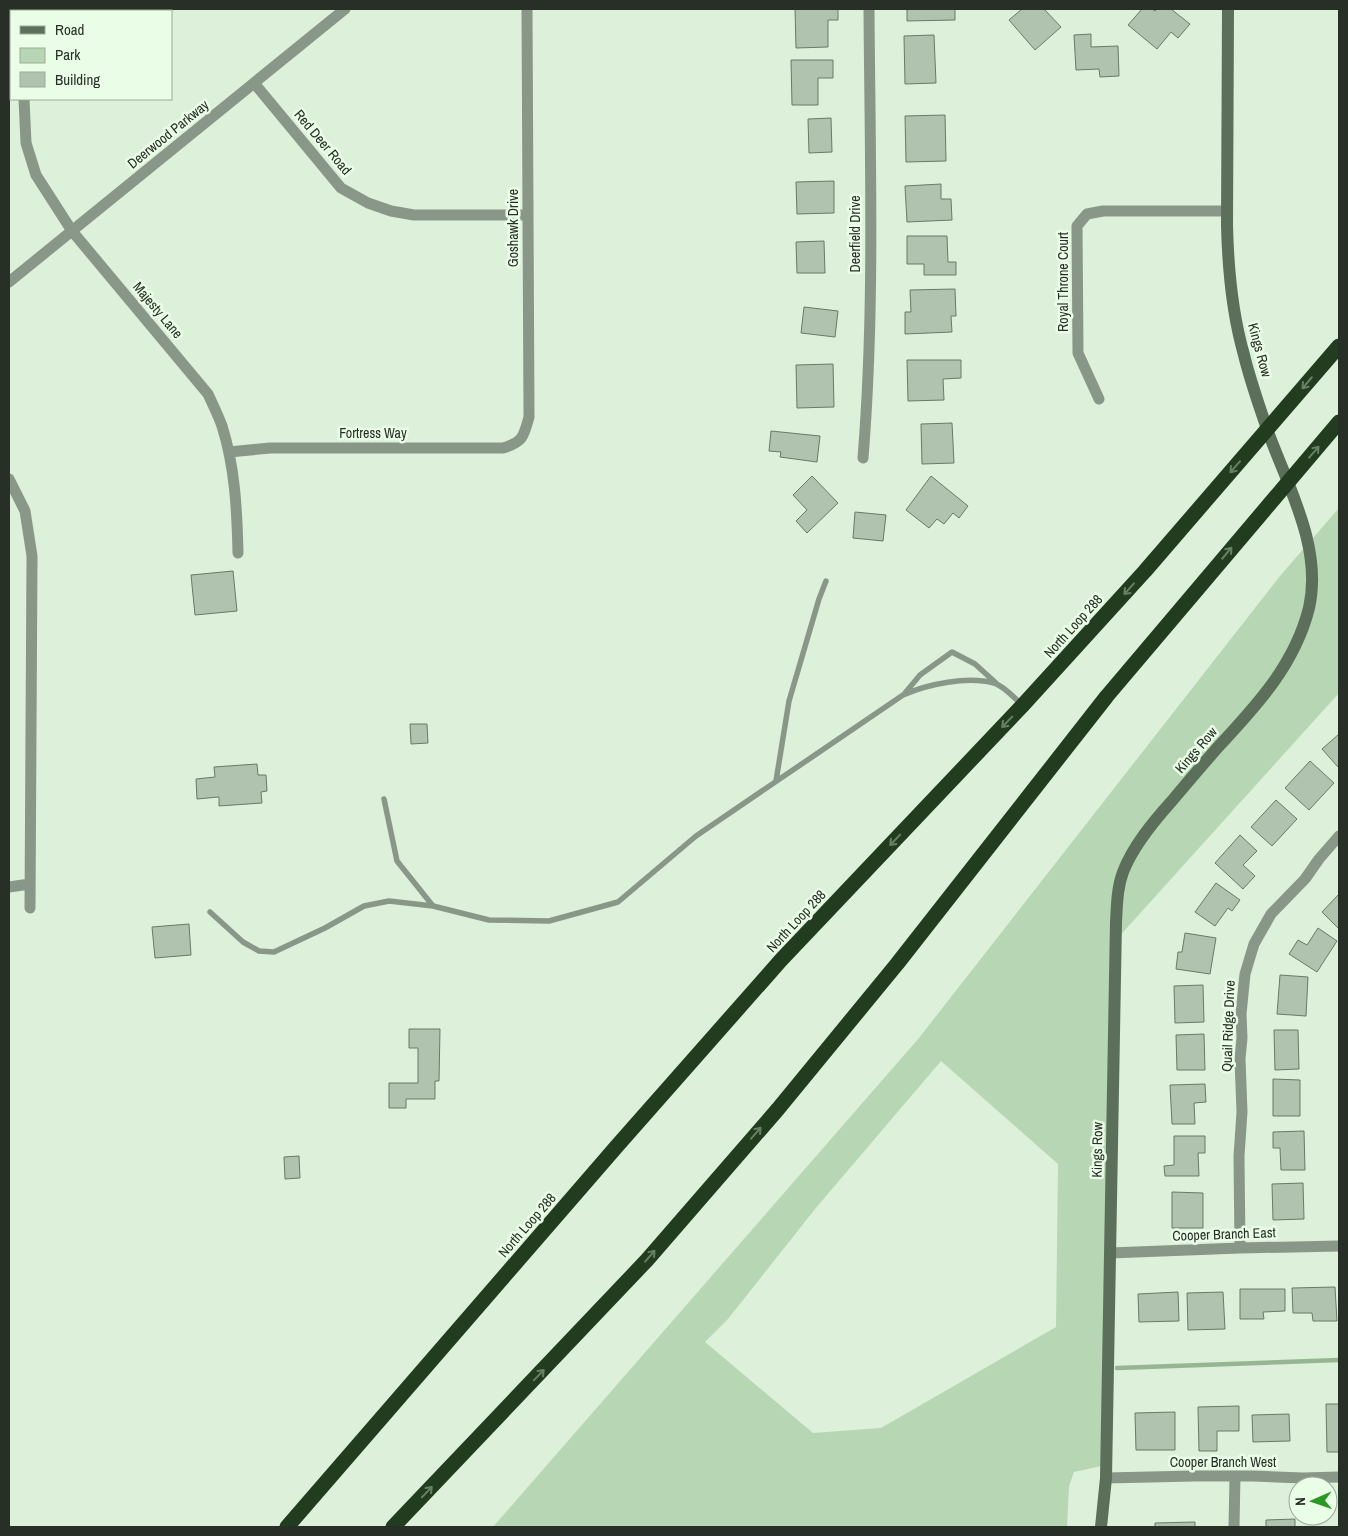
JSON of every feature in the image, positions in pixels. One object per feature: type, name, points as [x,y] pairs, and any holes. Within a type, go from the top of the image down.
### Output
[{"type":"highway","name":"North Loop 288","points":[[287,1527],[781,960],[1023,705],[1145,571],[1339,346]]},
{"type":"highway","points":[[393,1527],[647,1260],[778,1109],[897,964],[1107,696],[1339,422]]},
{"type":"street","name":"Deerwood Parkway","points":[[9,282],[345,9]]},
{"type":"street","name":"Goshawk Drive","points":[[517,444],[525,433],[529,417],[527,9]]},
{"type":"street","name":"Deerfield Drive","points":[[863,458],[867,411],[871,261],[869,9]]},
{"type":"street","name":"Kings Row","points":[[1101,1527],[1106,1478],[1116,922],[1119,886],[1132,856],[1156,820],[1256,706],[1272,685],[1295,648],[1303,629],[1312,588],[1313,570],[1307,542],[1288,481],[1267,430],[1244,356],[1233,307],[1227,253],[1228,9]]},
{"type":"street","name":"Red Deer Road","points":[[254,83],[341,188],[368,203],[414,216],[528,215]]},
{"type":"street","name":"Majesty Lane","points":[[24,100],[26,143],[36,175],[72,231],[208,394],[221,425],[229,452],[237,500],[238,553]]},
{"type":"street","name":"Royal Throne Court","points":[[1099,399],[1078,353],[1077,226],[1087,214],[1103,211],[1227,211]]},
{"type":"street","name":"Fortress Way","points":[[229,452],[270,448],[502,448],[517,444]]},
{"type":"street","points":[[9,479],[25,512],[32,556],[30,908]]},
{"type":"street","name":"Quail Ridge Drive","points":[[1240,1248],[1239,1156],[1242,1112],[1240,1059],[1242,1038],[1241,1014],[1245,974],[1254,944],[1271,914],[1305,879],[1339,836]]},
{"type":"street","points":[[9,887],[30,884]]},
{"type":"street","name":"Cooper Branch East","points":[[1110,1253],[1339,1246]]},
{"type":"street","points":[[1234,1527],[1235,1476]]},
{"type":"street","name":"Cooper Branch West","points":[[1106,1478],[1339,1477]]},
{"type":"lane","points":[[776,781],[789,701],[826,581]]},
{"type":"lane","points":[[903,695],[920,675],[952,652],[976,664],[1023,705]]},
{"type":"lane","points":[[210,912],[243,942],[259,951],[274,952],[325,928],[364,906],[389,901],[433,906],[489,920],[549,921],[618,902],[696,836],[903,695],[960,680],[996,683]]},
{"type":"lane","points":[[384,799],[397,861],[433,906]]},
{"type":"green space","points":[[1339,508],[1339,693],[1115,941],[1106,1465],[1074,1472],[1069,1486],[1067,1527],[493,1527],[919,1038],[1280,576]],"holes":[[[941,1061],[1058,1164],[1056,1327],[881,1428],[813,1433],[705,1342],[728,1319],[815,1209]]]},
{"type":"building","points":[[795,9],[838,9],[838,20],[828,20],[828,47],[796,48]]},
{"type":"building","points":[[907,9],[955,9],[955,20],[907,21]]},
{"type":"building","points":[[1022,9],[1044,9],[1061,27],[1035,50],[1009,20]]},
{"type":"building","points":[[1142,9],[1152,9],[1155,11],[1157,9],[1171,9],[1190,24],[1178,38],[1171,32],[1157,49],[1128,25]]},
{"type":"building","points":[[1091,34],[1091,47],[1118,46],[1119,76],[1100,77],[1099,69],[1076,70],[1074,35]]},
{"type":"building","points":[[934,35],[936,83],[905,84],[904,36]]},
{"type":"building","points":[[791,60],[833,60],[833,78],[818,78],[818,105],[792,105]]},
{"type":"building","points":[[945,115],[946,161],[906,162],[905,116]]},
{"type":"building","points":[[831,118],[832,152],[809,153],[808,119]]},
{"type":"building","points":[[834,181],[834,213],[797,214],[796,182]]},
{"type":"building","points":[[941,184],[941,199],[951,199],[952,220],[907,222],[905,186]]},
{"type":"building","points":[[907,236],[947,236],[948,262],[956,262],[956,275],[924,275],[924,264],[907,264]]},
{"type":"building","points":[[824,241],[825,273],[797,273],[796,242]]},
{"type":"building","points":[[955,289],[956,316],[951,316],[952,332],[905,334],[905,312],[911,312],[910,290]]},
{"type":"building","points":[[804,307],[838,311],[835,337],[801,333]]},
{"type":"building","points":[[907,360],[961,360],[961,378],[943,379],[944,400],[908,401]]},
{"type":"building","points":[[833,364],[834,407],[797,408],[796,365]]},
{"type":"building","points":[[952,423],[954,463],[922,464],[921,424]]},
{"type":"building","points":[[771,431],[820,436],[817,462],[780,457],[781,452],[769,451]]},
{"type":"building","points":[[812,476],[838,503],[807,533],[796,521],[807,510],[793,495]]},
{"type":"building","points":[[931,476],[968,506],[959,518],[953,513],[944,524],[937,519],[929,528],[906,510]]},
{"type":"building","points":[[855,512],[886,515],[883,541],[853,538]]},
{"type":"building","points":[[233,571],[237,611],[195,615],[191,575]]},
{"type":"building","points":[[410,724],[427,724],[428,743],[411,744]]},
{"type":"building","points":[[1339,734],[1339,767],[1338,767],[1322,749]]},
{"type":"building","points":[[1310,761],[1334,783],[1309,810],[1285,788]]},
{"type":"building","points":[[257,764],[258,775],[266,775],[267,791],[261,792],[262,803],[219,806],[219,797],[197,799],[196,779],[215,777],[214,767]]},
{"type":"building","points":[[1276,800],[1297,819],[1272,846],[1251,827]]},
{"type":"building","points":[[1240,835],[1257,851],[1243,865],[1255,876],[1243,889],[1215,863]]},
{"type":"building","points":[[1216,883],[1240,900],[1232,911],[1228,908],[1215,926],[1195,912]]},
{"type":"building","points":[[1339,894],[1339,929],[1322,912]]},
{"type":"building","points":[[189,924],[191,955],[155,958],[152,927]]},
{"type":"building","points":[[1318,928],[1337,941],[1317,972],[1289,954],[1298,940],[1307,945]]},
{"type":"building","points":[[1185,933],[1216,938],[1210,974],[1176,969],[1178,952],[1182,952]]},
{"type":"building","points":[[1280,975],[1308,977],[1306,1016],[1277,1014]]},
{"type":"building","points":[[1203,985],[1204,1022],[1175,1023],[1174,986]]},
{"type":"building","points":[[409,1029],[440,1029],[439,1081],[435,1081],[435,1099],[406,1099],[406,1108],[389,1108],[389,1083],[418,1083],[418,1048],[409,1048]]},
{"type":"building","points":[[1274,1030],[1298,1030],[1299,1069],[1275,1070]]},
{"type":"building","points":[[1204,1034],[1205,1070],[1177,1070],[1176,1035]]},
{"type":"building","points":[[1273,1079],[1300,1080],[1300,1116],[1273,1116]]},
{"type":"building","points":[[1205,1084],[1206,1102],[1194,1103],[1195,1124],[1172,1124],[1170,1085]]},
{"type":"building","points":[[1304,1131],[1305,1170],[1281,1170],[1280,1148],[1273,1148],[1273,1132]]},
{"type":"building","points":[[1174,1136],[1205,1136],[1205,1153],[1198,1153],[1199,1176],[1165,1176],[1164,1166],[1174,1165]]},
{"type":"building","points":[[299,1156],[300,1178],[285,1179],[284,1157]]},
{"type":"building","points":[[1303,1183],[1304,1219],[1273,1220],[1272,1184]]},
{"type":"building","points":[[1172,1192],[1203,1193],[1203,1228],[1172,1228]]},
{"type":"building","points":[[1335,1287],[1337,1321],[1313,1321],[1312,1313],[1293,1313],[1292,1288]]},
{"type":"building","points":[[1240,1289],[1285,1289],[1285,1311],[1263,1312],[1264,1319],[1240,1319]]},
{"type":"building","points":[[1178,1292],[1179,1321],[1139,1322],[1138,1294]]},
{"type":"building","points":[[1223,1292],[1225,1329],[1188,1330],[1187,1293]]},
{"type":"building","points":[[1326,1404],[1339,1404],[1339,1452],[1327,1452]]},
{"type":"building","points":[[1239,1406],[1239,1431],[1217,1431],[1217,1451],[1199,1451],[1198,1407]]},
{"type":"building","points":[[1175,1412],[1175,1450],[1136,1450],[1135,1413]]},
{"type":"building","points":[[1289,1414],[1290,1441],[1253,1442],[1252,1415]]},
{"type":"building","points":[[1288,1519],[1288,1526],[1295,1527],[1266,1527],[1266,1520]]},
{"type":"building","points":[[1195,1522],[1195,1527],[1155,1527],[1155,1523]]},
{"type":"waterway","points":[[1117,1368],[1339,1360]]}]
